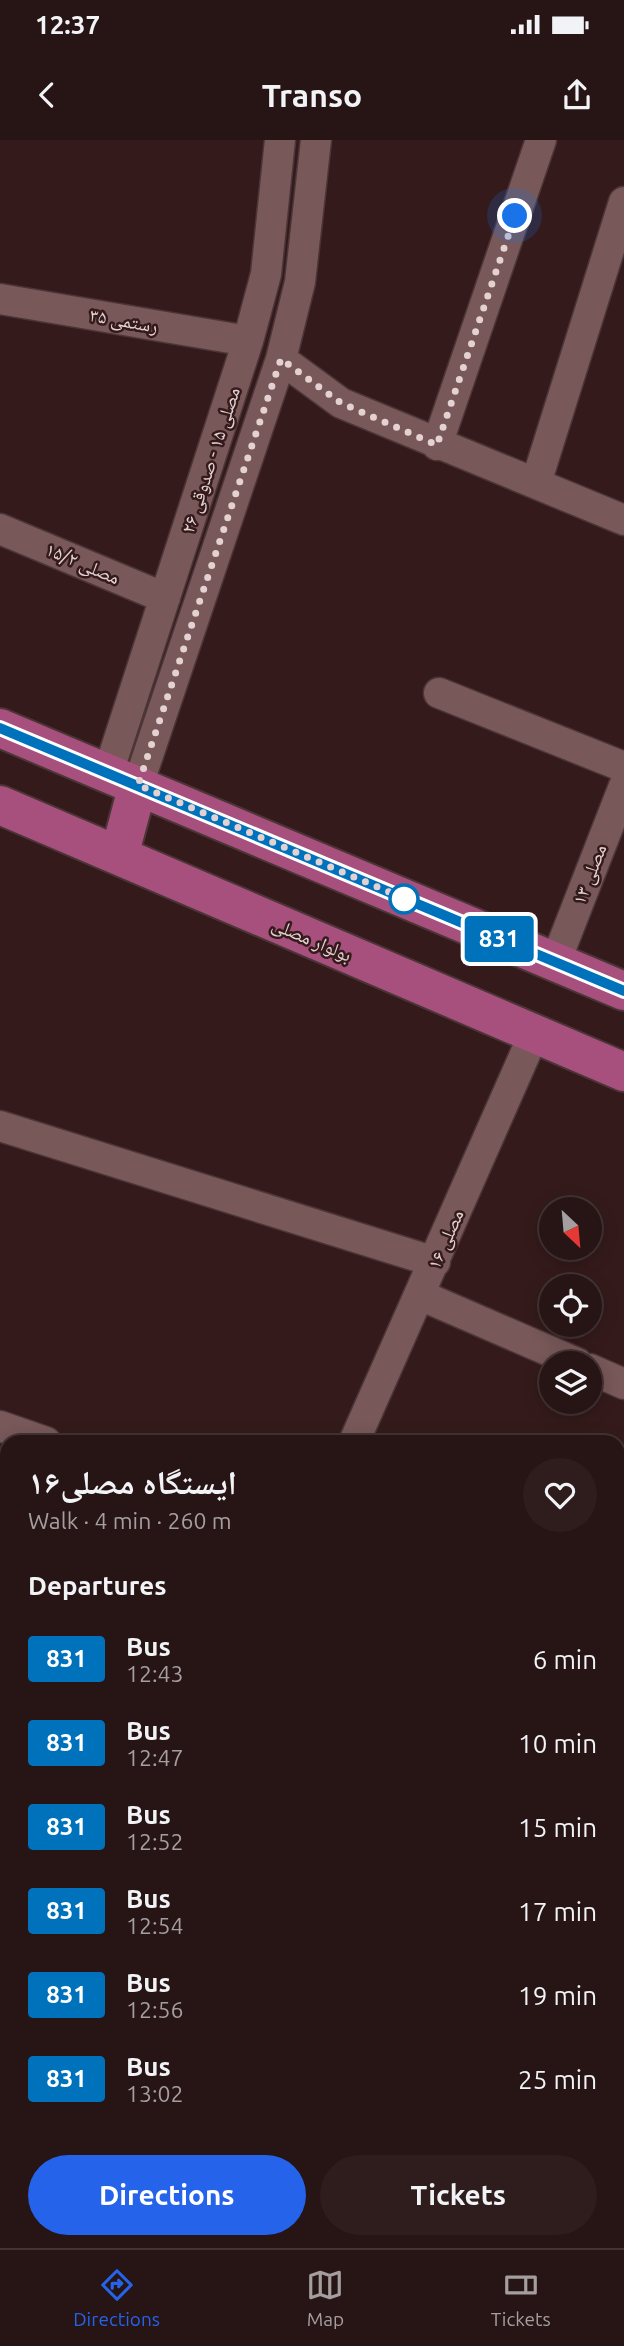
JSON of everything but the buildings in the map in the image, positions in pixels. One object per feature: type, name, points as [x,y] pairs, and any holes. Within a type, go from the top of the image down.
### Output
[{"type":"main road","points":[[0,728],[624,991]]},
{"type":"main road","points":[[119,856],[123,779]]},
{"type":"main road","name":"بولوار مصلی","points":[[0,805],[624,1072]]},
{"type":"street","name":"مصلی ۱۵ - صدوقی ۲۶","points":[[123,779],[165,598],[248,341],[266,274],[280,140]]},
{"type":"street","name":"مصلی ۱۵ - صدوقی ۲۶","points":[[123,779],[281,359],[300,282],[317,140]]},
{"type":"street","points":[[437,445],[541,140]]},
{"type":"street","points":[[536,483],[624,202]]},
{"type":"street","name":"رستمی ۳۵","points":[[0,299],[248,341]]},
{"type":"street","points":[[281,359],[341,403],[437,445],[624,520]]},
{"type":"street","name":"مصلی ۱۵/۲","points":[[0,528],[165,598]]},
{"type":"street","points":[[439,694],[624,767]]},
{"type":"street","name":"مصلی ۱۳","points":[[555,962],[624,786]]},
{"type":"street","name":"مصلی ۱۶","points":[[357,1435],[534,1034]]},
{"type":"street","points":[[0,1126],[435,1262]]},
{"type":"street","points":[[420,1295],[549,1351]]},
{"type":"street","points":[[602,1374],[624,1384]]},
{"type":"street","points":[[0,1426],[26,1435]]},
{"type":"bus line","name":"831","points":[[0,728],[624,991]]},
{"type":"route","points":[[404,899],[408,900],[138,785],[281,359],[341,403],[437,445],[515,216]]}]
